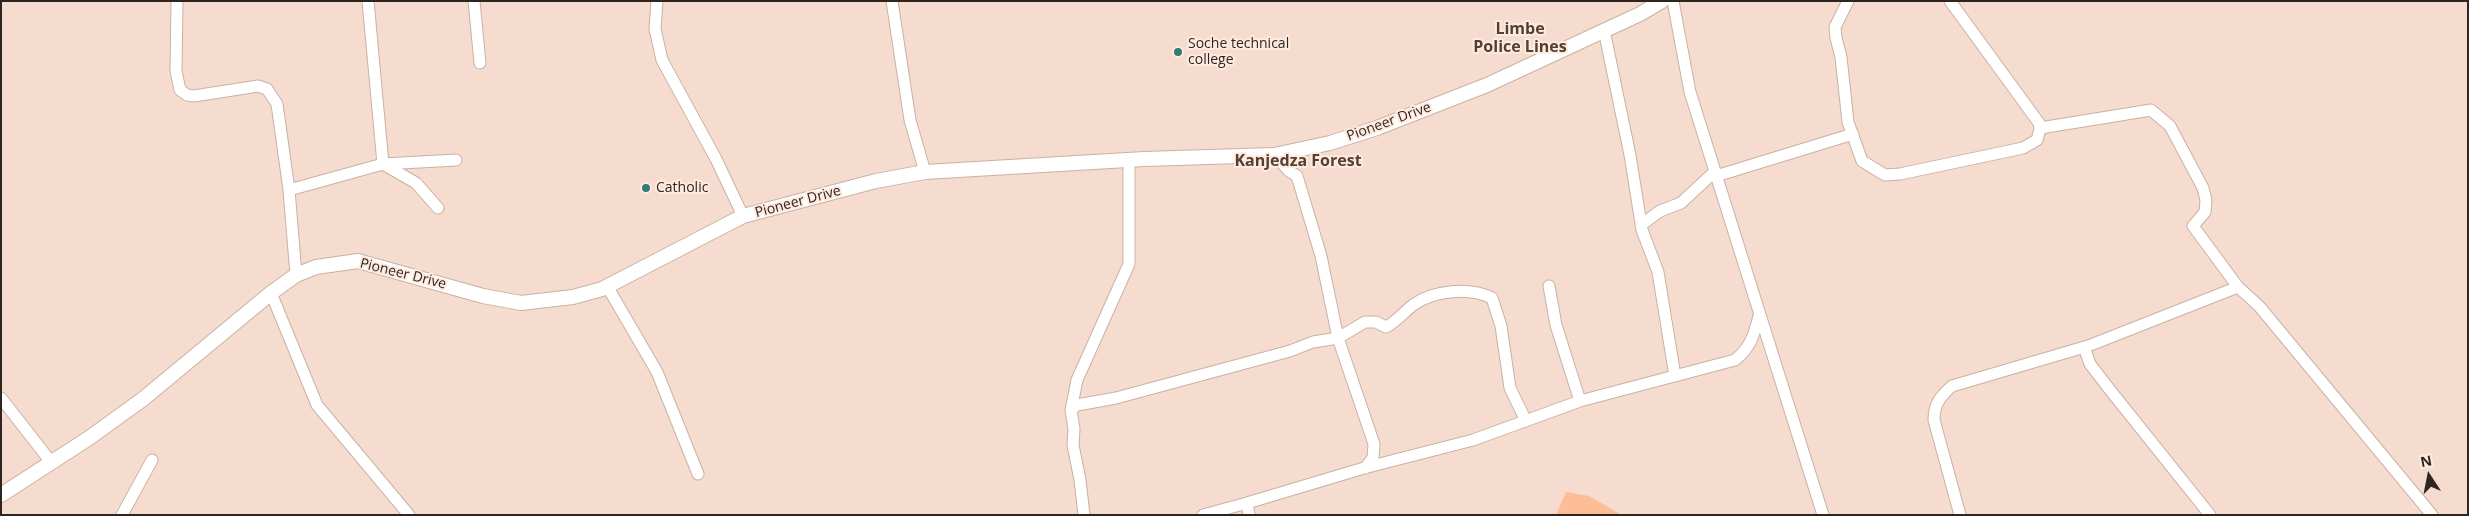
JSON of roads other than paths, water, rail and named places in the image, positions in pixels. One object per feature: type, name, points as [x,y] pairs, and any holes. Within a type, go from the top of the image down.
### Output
[{"type":"street","points":[[177,1],[177,77],[180,90],[186,95],[194,96],[258,86],[267,89],[277,104],[289,190],[296,275]]},
{"type":"street","points":[[368,1],[383,164]]},
{"type":"street","points":[[474,1],[480,63]]},
{"type":"street","points":[[657,1],[655,29],[662,60],[716,159],[743,216]]},
{"type":"street","points":[[892,1],[910,120],[925,172]]},
{"type":"street","name":"Pioneer Drive","points":[[1,495],[144,399],[271,293],[296,275],[316,267],[358,261],[483,296],[521,303],[573,297],[607,286],[743,216],[876,181],[925,172],[1129,160],[1274,155],[1330,143],[1377,128],[1488,85],[1662,1]]},
{"type":"street","points":[[1673,1],[1690,92],[1823,515]]},
{"type":"street","points":[[1848,1],[1835,27],[1848,122],[1862,161],[1884,175],[1900,174],[2023,148],[2036,140],[2040,128],[2029,109],[1950,1]]},
{"type":"street","points":[[1604,30],[1630,155],[1641,225],[1658,272],[1675,376]]},
{"type":"street","points":[[2040,128],[2150,110],[2170,126],[2203,188],[2206,200],[2205,212],[2193,226],[2238,287],[2259,306],[2432,515]]},
{"type":"street","points":[[1641,225],[1660,211],[1681,203],[1711,175],[1716,176],[1853,134]]},
{"type":"street","points":[[1274,155],[1289,171],[1297,176],[1322,256],[1338,338],[1374,444],[1373,458],[1364,468]]},
{"type":"street","points":[[289,190],[383,164],[456,160]]},
{"type":"street","points":[[1084,515],[1074,451],[1071,410],[1078,380],[1129,264],[1129,160]]},
{"type":"street","points":[[383,164],[416,183],[438,208]]},
{"type":"street","points":[[607,286],[657,372],[698,474]]},
{"type":"street","points":[[1549,286],[1556,325],[1580,401]]},
{"type":"street","points":[[1960,515],[1934,420],[1934,408],[1940,396],[1962,381],[2084,346],[2238,287]]},
{"type":"street","points":[[1071,410],[1077,405],[1116,398],[1290,351],[1313,342],[1338,338],[1365,322],[1370,321],[1388,326],[1415,304],[1426,298],[1458,291],[1490,296],[1492,298],[1501,326],[1510,388],[1526,421]]},
{"type":"street","points":[[271,293],[317,405],[410,515]]},
{"type":"street","points":[[1203,515],[1248,509],[1364,468],[1473,440],[1580,401],[1736,360],[1748,350],[1754,338],[1759,316]]},
{"type":"street","points":[[2084,346],[2090,364],[2210,515]]},
{"type":"street","points":[[1,398],[51,462]]},
{"type":"street","points":[[122,515],[152,460]]},
{"type":"place","name":"Soche technical college","points":[[1178,52]]},
{"type":"place","name":"Catholic","points":[[646,188]]},
{"type":"district","name":"Limbe Police Lines","points":[[1520,38]]},
{"type":"district","name":"Kanjedza Forest","points":[[1298,161]]}]
